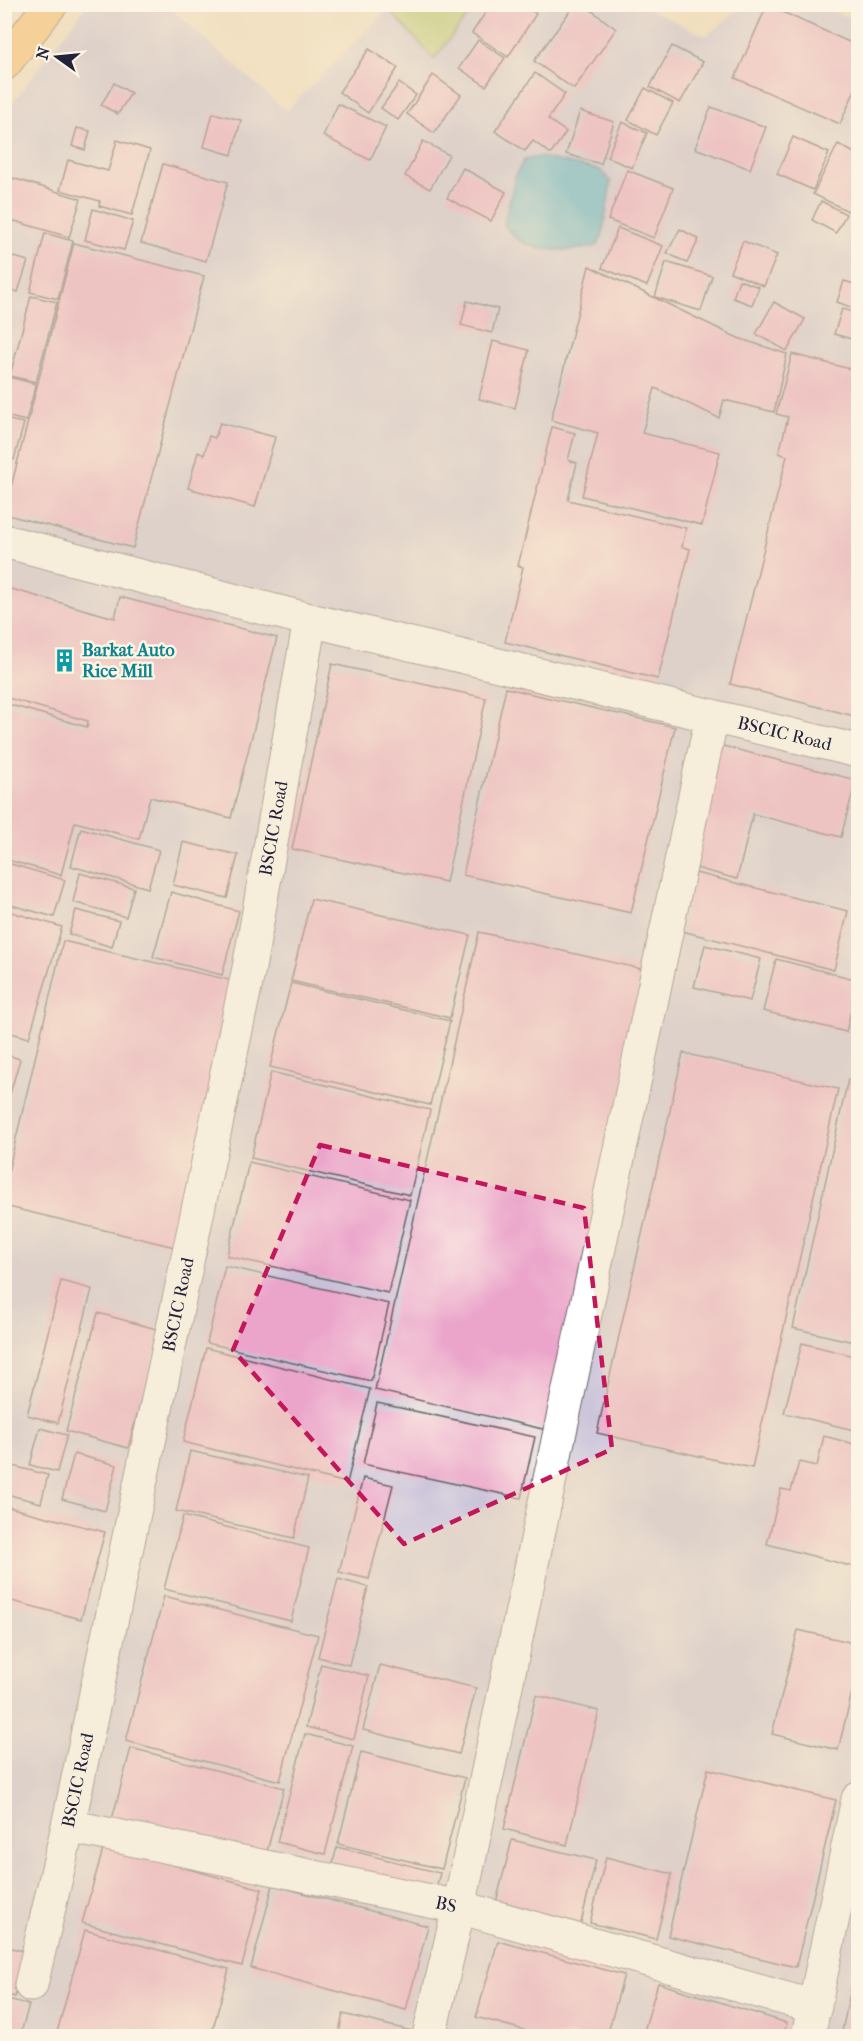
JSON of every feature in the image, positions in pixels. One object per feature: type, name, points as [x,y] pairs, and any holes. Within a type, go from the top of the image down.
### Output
[{"type":"main road","points":[[4,64],[51,4]]},
{"type":"street","name":"BSCIC Road","points":[[4,541],[310,620],[858,751]]},
{"type":"street","name":"BSCIC Road","points":[[32,1985],[68,1826],[249,968],[310,620]]},
{"type":"street","points":[[429,2037],[459,1907],[712,716]]},
{"type":"street","points":[[811,2022],[858,1799]]},
{"type":"street","name":"BS","points":[[68,1826],[459,1907],[811,2022]]},
{"type":"highlighted area","points":[[320,1145],[584,1208],[612,1449],[404,1544],[233,1350]]},
{"type":"shaded area","points":[[87,5],[167,5],[286,111],[392,5],[641,5],[706,36],[745,5],[814,5],[858,20],[858,2036],[5,2036],[4,114]]},
{"type":"green space","points":[[385,5],[476,5],[434,59]]},
{"type":"water","points":[[539,157],[600,170],[611,182],[602,237],[596,246],[572,250],[546,249],[522,242],[504,224],[516,174],[524,160]]},
{"type":"building","points":[[491,4],[523,4],[536,14],[508,57],[472,33]]},
{"type":"building","points":[[575,4],[583,4],[616,29],[574,89],[534,61]]},
{"type":"building","points":[[767,5],[858,46],[858,83],[840,124],[735,78]]},
{"type":"building","points":[[478,40],[505,58],[486,86],[459,68]]},
{"type":"building","points":[[672,46],[703,62],[680,103],[650,87]]},
{"type":"building","points":[[369,49],[398,68],[368,113],[339,92]]},
{"type":"building","points":[[535,73],[565,94],[548,119],[566,132],[551,154],[533,141],[525,151],[495,131]]},
{"type":"building","points":[[433,75],[461,95],[434,133],[407,114]]},
{"type":"building","points":[[114,83],[131,93],[118,114],[101,105]]},
{"type":"building","points":[[399,83],[416,95],[398,120],[381,108]]},
{"type":"building","points":[[645,88],[673,103],[656,135],[628,120]]},
{"type":"building","points":[[338,104],[386,127],[370,160],[323,136]]},
{"type":"building","points":[[711,107],[766,127],[750,169],[695,148]]},
{"type":"building","points":[[580,111],[614,122],[601,164],[566,154]]},
{"type":"building","points":[[213,113],[241,120],[232,155],[204,147]]},
{"type":"building","points":[[622,122],[647,133],[632,168],[607,157]]},
{"type":"building","points":[[77,128],[90,131],[85,150],[72,146]]},
{"type":"building","points":[[793,137],[829,153],[813,190],[777,174]]},
{"type":"building","points":[[117,140],[150,150],[132,215],[99,206],[100,201],[60,190],[68,160],[108,171]]},
{"type":"building","points":[[423,141],[449,155],[430,189],[405,176]]},
{"type":"building","points":[[838,144],[858,155],[858,199],[852,213],[813,194]]},
{"type":"building","points":[[163,164],[228,182],[206,261],[141,243]]},
{"type":"building","points":[[463,168],[506,192],[491,221],[447,198]]},
{"type":"building","points":[[627,170],[673,188],[654,238],[608,220]]},
{"type":"building","points":[[6,176],[81,199],[69,237],[4,218]]},
{"type":"building","points":[[821,201],[846,214],[836,233],[812,220]]},
{"type":"building","points":[[93,209],[133,221],[124,250],[85,240]]},
{"type":"building","points":[[618,228],[663,246],[647,286],[602,268]]},
{"type":"building","points":[[680,229],[699,239],[687,263],[667,253]]},
{"type":"building","points":[[45,233],[73,241],[58,299],[30,292]]},
{"type":"building","points":[[743,241],[777,255],[764,286],[730,272]]},
{"type":"building","points":[[74,243],[204,276],[133,548],[4,514]]},
{"type":"building","points":[[4,254],[28,261],[18,292],[4,288]]},
{"type":"building","points":[[666,262],[712,276],[701,311],[655,297]]},
{"type":"building","points":[[589,266],[738,338],[787,354],[774,412],[724,400],[719,418],[655,388],[642,433],[720,452],[702,525],[582,496],[598,433],[551,420]]},
{"type":"building","points":[[739,280],[759,287],[752,305],[733,298]]},
{"type":"building","points":[[844,281],[858,285],[858,310],[837,302]]},
{"type":"building","points":[[31,296],[57,302],[36,382],[10,376]]},
{"type":"building","points":[[467,301],[498,309],[492,333],[461,325]]},
{"type":"building","points":[[774,302],[805,319],[787,351],[756,334]]},
{"type":"building","points":[[842,309],[858,313],[855,340],[834,334]]},
{"type":"building","points":[[493,341],[529,350],[515,408],[479,399]]},
{"type":"building","points":[[792,354],[858,371],[858,717],[730,684],[787,456],[779,453],[788,417],[776,414]]},
{"type":"building","points":[[5,376],[36,384],[26,421],[5,416]]},
{"type":"building","points":[[4,419],[24,423],[14,460],[4,458]]},
{"type":"building","points":[[220,423],[275,437],[255,507],[188,488],[198,452],[204,455],[209,436],[215,438]]},
{"type":"building","points":[[552,427],[575,433],[568,460],[577,463],[568,500],[686,528],[682,547],[690,549],[658,679],[505,642],[523,567],[518,566]]},
{"type":"building","points":[[4,587],[115,618],[120,597],[277,638],[231,818],[150,797],[139,839],[75,822],[61,875],[4,859],[4,703],[87,727],[88,721],[4,697]]},
{"type":"building","points":[[332,664],[486,698],[446,882],[292,849]]},
{"type":"building","points":[[506,688],[675,727],[631,913],[463,875]]},
{"type":"building","points":[[719,745],[856,780],[841,837],[753,814],[737,879],[688,866]]},
{"type":"building","points":[[81,828],[159,850],[148,888],[71,866]]},
{"type":"building","points":[[183,842],[238,855],[227,898],[173,885]]},
{"type":"building","points":[[4,862],[65,880],[54,917],[4,903]]},
{"type":"building","points":[[80,873],[134,888],[126,917],[73,902]]},
{"type":"building","points":[[696,873],[848,911],[834,970],[682,931]]},
{"type":"building","points":[[171,892],[239,911],[222,975],[153,957]]},
{"type":"building","points":[[311,899],[470,935],[450,1018],[291,981]]},
{"type":"building","points":[[76,910],[119,921],[112,947],[69,934]]},
{"type":"building","points":[[8,911],[62,927],[29,1038],[4,1031],[4,996],[7,986],[4,985],[4,924]]},
{"type":"building","points":[[479,932],[651,971],[547,1430],[375,1390]]},
{"type":"building","points":[[63,941],[238,982],[175,1247],[4,1206],[4,1189]]},
{"type":"building","points":[[705,945],[761,959],[750,1001],[694,987]]},
{"type":"building","points":[[776,959],[858,980],[846,1032],[763,1011]]},
{"type":"building","points":[[291,983],[450,1021],[430,1105],[270,1067]]},
{"type":"building","points":[[683,1053],[838,1089],[752,1468],[597,1433]]},
{"type":"building","points":[[4,1054],[20,1059],[5,1111],[4,1111]]},
{"type":"building","points":[[271,1072],[430,1110],[410,1195],[251,1158]]},
{"type":"building","points":[[848,1079],[858,1081],[858,1343],[793,1328]]},
{"type":"building","points":[[249,1162],[410,1200],[388,1293],[227,1256]]},
{"type":"building","points":[[225,1266],[389,1304],[371,1381],[207,1343]]},
{"type":"building","points":[[61,1281],[92,1289],[58,1423],[27,1415]]},
{"type":"building","points":[[98,1313],[160,1330],[128,1448],[66,1431]]},
{"type":"building","points":[[802,1343],[858,1357],[858,1431],[784,1413]]},
{"type":"building","points":[[206,1348],[370,1389],[347,1483],[183,1442]]},
{"type":"building","points":[[377,1403],[535,1437],[521,1498],[363,1464]]},
{"type":"building","points":[[40,1428],[67,1435],[57,1472],[30,1465]]},
{"type":"building","points":[[824,1436],[858,1445],[858,1568],[767,1544],[781,1489],[791,1491],[799,1462],[817,1466]]},
{"type":"building","points":[[190,1451],[308,1478],[294,1538],[176,1511]]},
{"type":"building","points":[[74,1454],[117,1465],[105,1511],[62,1499]]},
{"type":"building","points":[[13,1466],[48,1475],[41,1503],[6,1494]]},
{"type":"building","points":[[363,1478],[393,1485],[369,1579],[339,1572]]},
{"type":"building","points":[[4,1506],[105,1532],[81,1619],[4,1599]]},
{"type":"building","points":[[183,1516],[309,1548],[291,1621],[164,1589]]},
{"type":"building","points":[[338,1579],[368,1587],[349,1665],[318,1657]]},
{"type":"building","points":[[164,1596],[318,1635],[280,1781],[126,1741]]},
{"type":"building","points":[[798,1630],[858,1644],[858,1668],[838,1750],[772,1734]]},
{"type":"building","points":[[321,1664],[369,1676],[354,1739],[306,1727]]},
{"type":"building","points":[[380,1665],[476,1688],[459,1754],[363,1730]]},
{"type":"building","points":[[536,1695],[599,1711],[567,1845],[504,1829]]},
{"type":"building","points":[[305,1734],[353,1746],[325,1854],[277,1842]]},
{"type":"building","points":[[131,1748],[284,1788],[263,1866],[110,1827]]},
{"type":"building","points":[[361,1752],[465,1778],[442,1869],[338,1844]]},
{"type":"building","points":[[708,1769],[836,1800],[796,1967],[668,1936]]},
{"type":"building","points":[[512,1840],[596,1860],[580,1927],[495,1906]]},
{"type":"building","points":[[104,1846],[262,1889],[242,1966],[82,1923]]},
{"type":"building","points":[[337,1847],[440,1873],[434,1896],[331,1870]]},
{"type":"building","points":[[606,1857],[672,1874],[656,1939],[590,1923]]},
{"type":"building","points":[[273,1885],[428,1926],[406,2010],[251,1968]]},
{"type":"building","points":[[85,1930],[229,1969],[211,2036],[56,2036]]},
{"type":"building","points":[[498,1941],[624,1975],[607,2036],[546,2036],[476,2017]]},
{"type":"building","points":[[4,1946],[27,1952],[15,1997],[4,1994]]},
{"type":"building","points":[[857,1960],[858,2036],[841,2036]]},
{"type":"building","points":[[658,1983],[787,2023],[783,2036],[663,2036],[644,2031]]},
{"type":"building","points":[[5,1998],[29,2005],[20,2036],[5,2036]]},
{"type":"building","points":[[343,2014],[416,2032],[414,2036],[338,2036]]},
{"type":"place","name":"Barkat Auto Rice Mill","points":[[64,660]]}]
